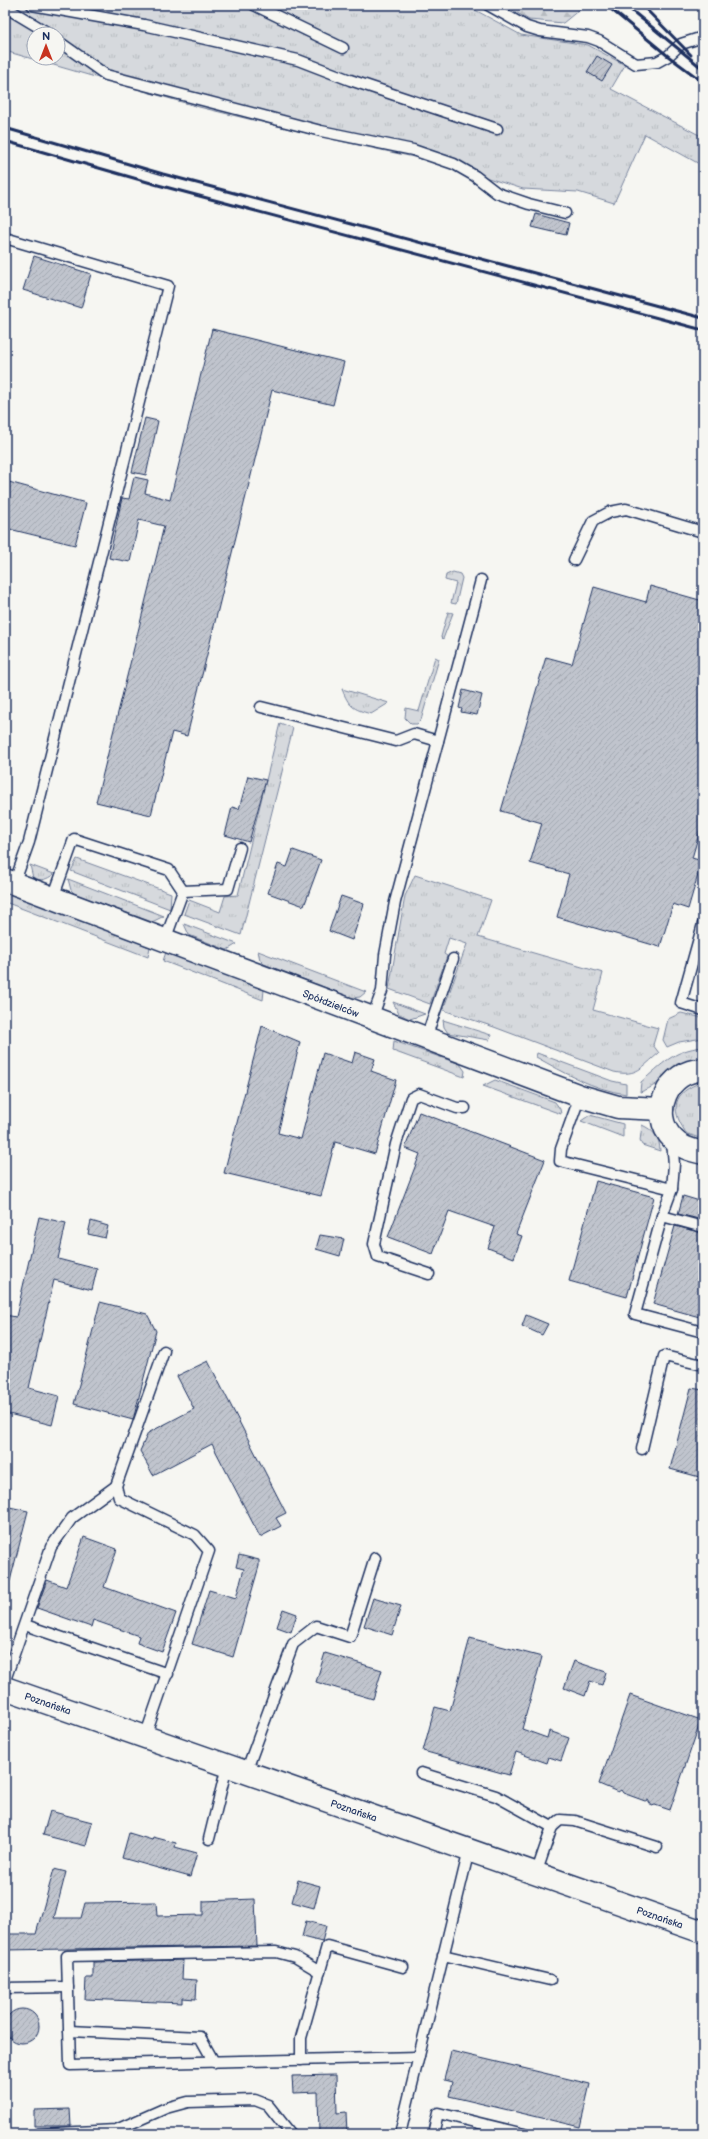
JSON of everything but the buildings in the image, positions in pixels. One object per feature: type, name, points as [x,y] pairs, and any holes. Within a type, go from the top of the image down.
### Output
[{"type":"street","name":"Spółdzielców","points":[[10,882],[580,1096],[618,1107],[662,1109]]},
{"type":"street","points":[[703,1070],[690,1072],[674,1082],[664,1098],[662,1109],[664,1124],[672,1138],[686,1148],[703,1153]]},
{"type":"street","name":"Poznańska","points":[[5,1688],[703,1932]]},
{"type":"lane","points":[[32,5],[144,25],[298,60],[350,80],[497,129]]},
{"type":"lane","points":[[254,5],[343,48]]},
{"type":"lane","points":[[488,5],[526,26],[540,31],[588,37],[599,41],[636,64],[657,62],[668,56],[681,44],[703,38]]},
{"type":"lane","points":[[5,7],[37,26]]},
{"type":"lane","points":[[66,47],[106,75],[321,131],[413,150],[454,164],[475,176],[497,193],[529,204],[565,213]]},
{"type":"lane","points":[[5,238],[168,286],[30,842],[10,882]]},
{"type":"lane","points":[[574,560],[581,542],[593,522],[610,512],[626,509],[703,532]]},
{"type":"lane","points":[[372,1018],[382,990],[385,955],[395,902],[481,580]]},
{"type":"lane","points":[[261,707],[396,741],[414,734],[438,741]]},
{"type":"lane","points":[[53,898],[74,839],[170,870],[183,891]]},
{"type":"lane","points":[[183,891],[228,889],[240,848]]},
{"type":"lane","points":[[165,940],[183,891]]},
{"type":"lane","points":[[703,924],[681,1003],[703,1010]]},
{"type":"lane","points":[[426,1038],[453,959]]},
{"type":"lane","points":[[429,1274],[378,1257],[374,1244],[396,1144],[411,1098],[419,1094],[457,1108],[465,1108]]},
{"type":"lane","points":[[580,1096],[561,1149],[560,1161],[672,1189]]},
{"type":"lane","points":[[672,1138],[674,1164],[672,1189],[662,1216],[635,1314],[703,1332]]},
{"type":"lane","points":[[662,1216],[703,1227]]},
{"type":"lane","points":[[145,1737],[168,1674],[209,1551],[195,1535],[119,1498],[116,1486],[164,1350]]},
{"type":"lane","points":[[642,1449],[664,1356],[703,1365]]},
{"type":"lane","points":[[5,1680],[51,1547],[72,1518],[116,1486]]},
{"type":"lane","points":[[209,1839],[237,1769],[293,1644],[316,1626],[350,1637],[375,1558]]},
{"type":"lane","points":[[25,1625],[168,1674]]},
{"type":"lane","points":[[421,1773],[496,1796],[552,1827]]},
{"type":"lane","points":[[536,1874],[552,1827],[560,1820],[575,1822],[657,1847]]},
{"type":"lane","points":[[400,2134],[469,1850]]},
{"type":"lane","points":[[301,2060],[301,2038],[327,1946],[403,1967]]},
{"type":"lane","points":[[320,1972],[295,1957],[276,1952],[67,1956],[70,2065],[419,2057]]},
{"type":"lane","points":[[443,1955],[550,1980]]},
{"type":"lane","points":[[5,1988],[68,1987]]},
{"type":"lane","points":[[69,2031],[200,2037],[214,2062]]},
{"type":"lane","points":[[38,2134],[116,2130],[166,2108],[188,2102],[255,2100],[268,2105],[291,2134]]},
{"type":"lane","points":[[433,2134],[438,2113],[524,2134]]},
{"type":"green space","points":[[5,5],[466,5],[521,35],[588,45],[625,65],[611,89],[703,137],[703,166],[645,134],[614,203],[578,192],[523,189],[437,162],[344,142],[199,107],[57,66],[66,66],[66,26],[26,26],[26,57],[5,51]]},
{"type":"green space","points":[[504,5],[585,5],[563,23],[529,20]]},
{"type":"green space","points":[[453,572],[460,574],[462,578],[456,604],[451,603],[456,583],[445,580],[446,575]]},
{"type":"green space","points":[[448,612],[453,613],[443,639],[441,637]]},
{"type":"green space","points":[[435,657],[439,659],[421,720],[417,724],[411,724],[405,718],[406,708],[419,711]]},
{"type":"green space","points":[[342,689],[389,703],[371,714],[356,709],[352,706],[347,700]]},
{"type":"green space","points":[[280,723],[293,728],[241,935],[184,914],[189,900],[220,912],[225,896],[238,895]]},
{"type":"green space","points":[[77,859],[171,893],[170,909],[71,871]]},
{"type":"green space","points":[[30,865],[54,874],[49,878],[44,879],[33,878]]},
{"type":"green space","points":[[415,875],[491,900],[478,937],[603,973],[593,1010],[658,1028],[653,1045],[659,1053],[639,1070],[628,1073],[614,1072],[494,1027],[443,1010],[467,944],[449,938],[444,954],[447,956],[430,1004],[389,989],[405,896]]},
{"type":"green space","points":[[68,879],[164,916],[152,922],[75,894],[71,890]]},
{"type":"green space","points":[[5,892],[150,947],[148,957],[5,902]]},
{"type":"green space","points":[[184,924],[237,944],[227,950],[189,935]]},
{"type":"green space","points":[[258,951],[366,992],[360,997],[352,998],[264,964],[260,960]]},
{"type":"green space","points":[[166,952],[264,990],[263,1000],[163,961]]},
{"type":"green space","points":[[393,1002],[425,1014],[410,1019],[399,1014]]},
{"type":"green space","points":[[681,1013],[703,1018],[703,1038],[679,1042],[667,1047],[663,1040],[668,1019]]},
{"type":"green space","points":[[443,1020],[491,1035],[489,1040],[448,1033],[444,1027]]},
{"type":"green space","points":[[394,1041],[460,1064],[465,1071],[464,1077],[393,1051]]},
{"type":"green space","points":[[703,1047],[703,1060],[694,1061],[678,1068],[649,1089],[640,1092],[641,1082],[669,1059],[684,1051]]},
{"type":"green space","points":[[537,1053],[612,1081],[626,1084],[626,1094],[614,1092],[579,1080],[536,1057]]},
{"type":"green space","points":[[495,1080],[555,1102],[560,1109],[561,1114],[483,1086]]},
{"type":"green space","points":[[697,1084],[703,1084],[703,1139],[687,1134],[678,1119],[676,1112],[678,1099],[688,1088]]},
{"type":"green space","points":[[590,1115],[623,1124],[623,1137],[581,1121]]},
{"type":"green space","points":[[642,1125],[655,1135],[659,1142],[660,1151],[642,1145],[640,1141]]},
{"type":"railway","points":[[606,5],[668,56],[703,82]]},
{"type":"railway","points":[[625,5],[703,69]]},
{"type":"railway","points":[[642,5],[691,55]]},
{"type":"railway","points":[[693,5],[703,10]]},
{"type":"railway","points":[[5,128],[163,174],[703,318]]},
{"type":"railway","points":[[5,141],[158,185],[703,330]]}]
